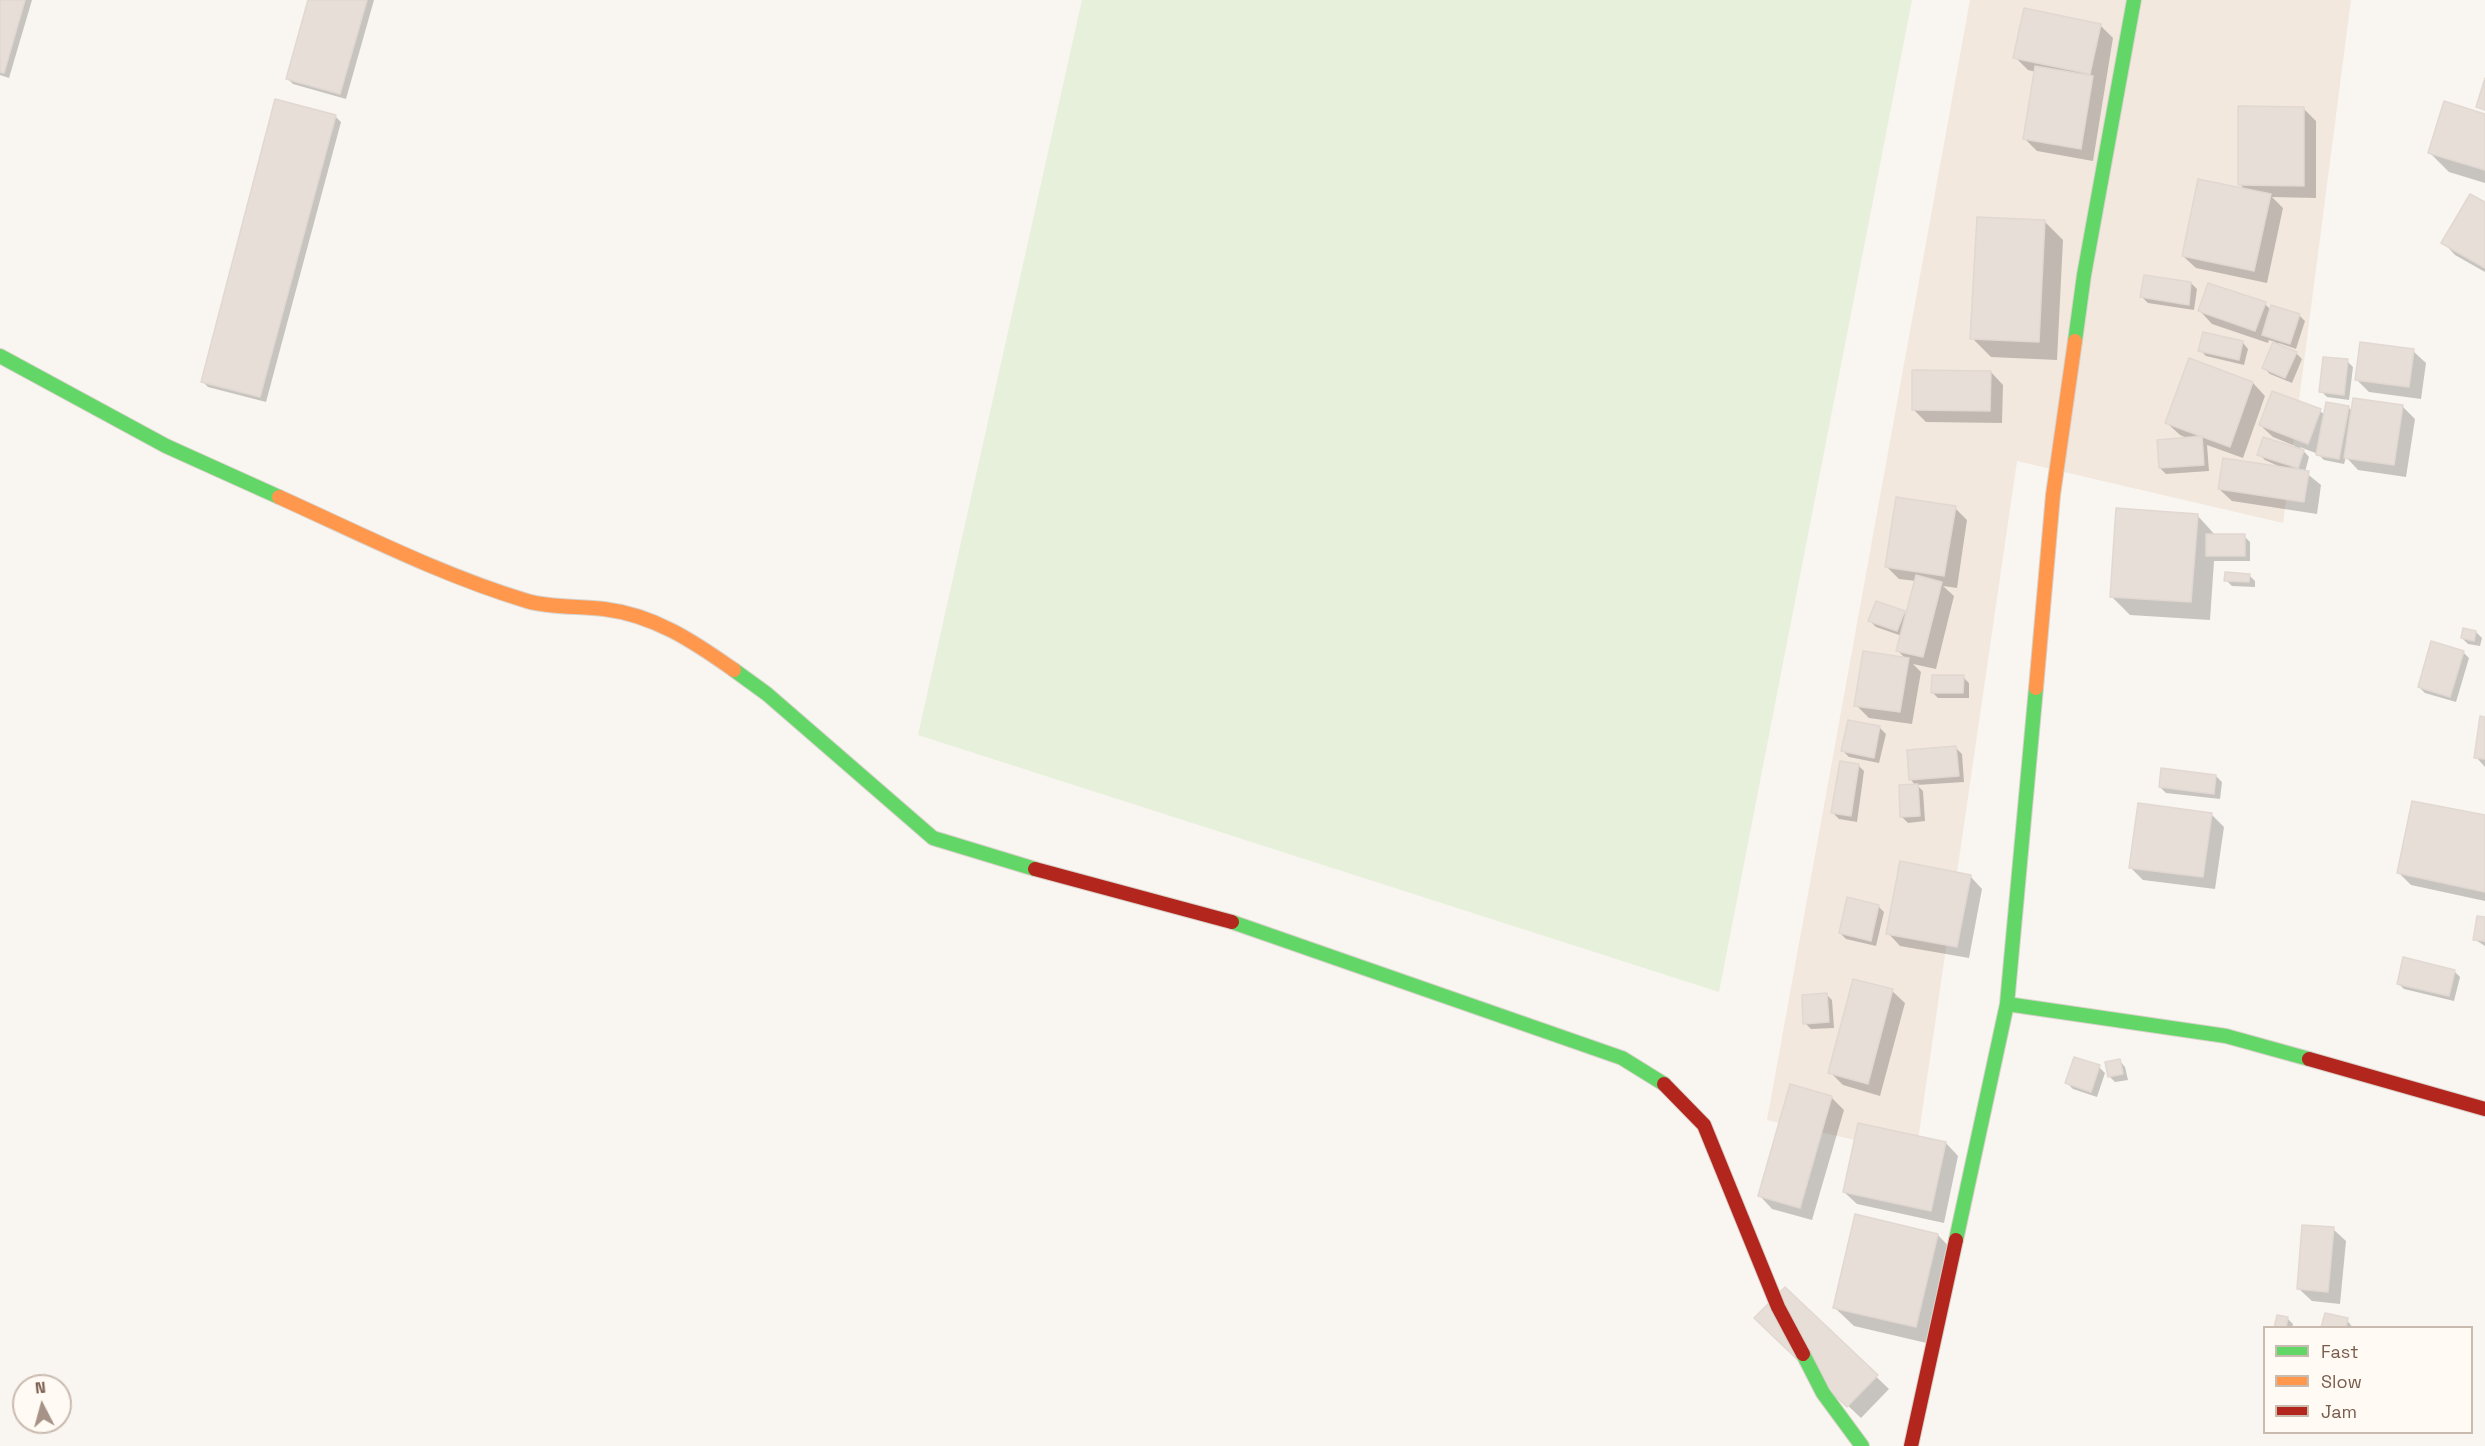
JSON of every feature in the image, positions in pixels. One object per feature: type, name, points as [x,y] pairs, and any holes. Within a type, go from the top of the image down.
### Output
[{"type":"street","points":[[1911,1446],[2007,1004],[2053,495],[2085,276],[2134,0]]},
{"type":"street","points":[[0,356],[166,446],[458,578],[530,602],[606,609],[645,616],[693,641],[767,694],[933,838],[983,855],[1252,928],[1622,1058],[1670,1088],[1704,1125],[1778,1307],[1823,1393],[1862,1446]]},
{"type":"street","points":[[2007,1004],[2226,1036],[2485,1109]]},
{"type":"shaded area","points":[[1970,0],[2351,0],[2283,523],[2017,461],[1916,1154],[1767,1120]]},
{"type":"green space","points":[[1082,0],[1912,0],[1719,992],[918,735]]},
{"type":"building","points":[[0,0],[25,0],[4,73],[0,72]]},
{"type":"building","points":[[308,0],[367,0],[340,94],[286,79]]},
{"type":"building","points":[[2024,8],[2101,24],[2090,74],[2013,58]]},
{"type":"building","points":[[2035,66],[2093,76],[2081,149],[2023,139]]},
{"type":"building","points":[[2485,78],[2485,110],[2476,107]]},
{"type":"building","points":[[275,99],[336,115],[260,397],[201,382]]},
{"type":"building","points":[[2444,101],[2485,114],[2485,170],[2428,153]]},
{"type":"building","points":[[2238,106],[2304,107],[2304,186],[2238,185]]},
{"type":"building","points":[[2198,179],[2271,194],[2254,271],[2182,256]]},
{"type":"building","points":[[2470,194],[2485,202],[2485,268],[2441,243]]},
{"type":"building","points":[[1977,217],[2045,220],[2039,342],[1970,339]]},
{"type":"building","points":[[2144,275],[2191,282],[2189,305],[2140,297]]},
{"type":"building","points":[[2208,283],[2266,302],[2255,331],[2198,311]]},
{"type":"building","points":[[2271,305],[2300,314],[2290,344],[2262,335]]},
{"type":"building","points":[[2203,332],[2243,341],[2239,360],[2198,351]]},
{"type":"building","points":[[2273,342],[2297,352],[2285,378],[2262,368]]},
{"type":"building","points":[[2360,342],[2414,349],[2409,387],[2355,380]]},
{"type":"building","points":[[2323,357],[2348,359],[2344,395],[2319,392]]},
{"type":"building","points":[[2189,358],[2253,382],[2230,447],[2165,423]]},
{"type":"building","points":[[1912,370],[1991,371],[1990,411],[1912,410]]},
{"type":"building","points":[[2272,391],[2321,409],[2308,444],[2259,425]]},
{"type":"building","points":[[2353,398],[2403,405],[2394,465],[2344,458]]},
{"type":"building","points":[[2326,402],[2349,406],[2339,459],[2316,455]]},
{"type":"building","points":[[2202,436],[2204,465],[2159,468],[2157,440]]},
{"type":"building","points":[[2263,437],[2304,450],[2298,468],[2257,455]]},
{"type":"building","points":[[2223,458],[2309,471],[2304,502],[2218,489]]},
{"type":"building","points":[[1896,497],[1956,506],[1944,576],[1885,567]]},
{"type":"building","points":[[2116,508],[2198,514],[2191,602],[2110,597]]},
{"type":"building","points":[[2206,534],[2245,534],[2245,556],[2206,556]]},
{"type":"building","points":[[2225,572],[2250,574],[2249,582],[2224,581]]},
{"type":"building","points":[[1916,575],[1942,582],[1923,657],[1896,651]]},
{"type":"building","points":[[1876,601],[1905,611],[1897,631],[1868,621]]},
{"type":"building","points":[[2463,628],[2476,631],[2474,641],[2461,638]]},
{"type":"building","points":[[2431,641],[2464,651],[2450,697],[2418,687]]},
{"type":"building","points":[[1863,651],[1909,658],[1900,712],[1854,706]]},
{"type":"building","points":[[1932,675],[1964,675],[1963,693],[1931,693]]},
{"type":"building","points":[[2480,716],[2485,717],[2485,759],[2474,758]]},
{"type":"building","points":[[1848,720],[1880,726],[1874,758],[1841,751]]},
{"type":"building","points":[[1956,746],[1959,776],[1909,780],[1907,750]]},
{"type":"building","points":[[1840,761],[1859,764],[1851,816],[1831,813]]},
{"type":"building","points":[[2161,768],[2216,775],[2214,794],[2159,787]]},
{"type":"building","points":[[1918,784],[1920,816],[1900,817],[1899,785]]},
{"type":"building","points":[[2412,801],[2485,815],[2485,892],[2397,873]]},
{"type":"building","points":[[2138,803],[2212,813],[2203,877],[2129,868]]},
{"type":"building","points":[[1900,861],[1971,875],[1957,947],[1886,934]]},
{"type":"building","points":[[1847,897],[1879,905],[1871,941],[1839,933]]},
{"type":"building","points":[[2477,916],[2485,917],[2485,941],[2473,940]]},
{"type":"building","points":[[2403,957],[2455,970],[2449,996],[2397,984]]},
{"type":"building","points":[[1853,979],[1893,989],[1868,1084],[1828,1073]]},
{"type":"building","points":[[1827,993],[1829,1022],[1803,1024],[1802,995]]},
{"type":"building","points":[[2074,1057],[2100,1065],[2091,1092],[2065,1083]]},
{"type":"building","points":[[2120,1059],[2123,1074],[2108,1077],[2105,1062]]},
{"type":"building","points":[[1790,1084],[1832,1096],[1800,1208],[1758,1196]]},
{"type":"building","points":[[1858,1123],[1946,1142],[1931,1211],[1843,1192]]},
{"type":"building","points":[[1855,1214],[1938,1234],[1916,1327],[1833,1308]]},
{"type":"building","points":[[2302,1225],[2334,1227],[2328,1292],[2297,1289]]},
{"type":"building","points":[[1785,1287],[1878,1375],[1847,1407],[1754,1318]]},
{"type":"building","points":[[2325,1313],[2348,1318],[2346,1326],[2322,1326]]},
{"type":"building","points":[[2277,1315],[2288,1317],[2286,1326],[2274,1326]]},
{"type":"traffic: fast","points":[[2075,341],[2084,275],[2134,0]]},
{"type":"traffic: fast","points":[[0,356],[166,446],[279,497]]},
{"type":"traffic: fast","points":[[734,670],[767,694],[933,838],[1035,869]]},
{"type":"traffic: fast","points":[[1956,1240],[2007,1004],[2036,688]]},
{"type":"traffic: fast","points":[[1232,922],[1622,1058],[1664,1084]]},
{"type":"traffic: fast","points":[[2007,1004],[2226,1036],[2309,1059]]},
{"type":"traffic: fast","points":[[1803,1354],[1823,1393],[1862,1446]]},
{"type":"traffic: slow","points":[[2036,688],[2053,495],[2075,341]]},
{"type":"traffic: slow","points":[[279,497],[402,553],[495,591],[536,603],[622,612],[656,623],[703,649],[734,670]]},
{"type":"traffic: jam","points":[[1035,869],[1232,922]]},
{"type":"traffic: jam","points":[[2309,1059],[2485,1109]]},
{"type":"traffic: jam","points":[[1664,1084],[1704,1125],[1778,1307],[1803,1354]]},
{"type":"traffic: jam","points":[[1911,1446],[1956,1240]]}]
